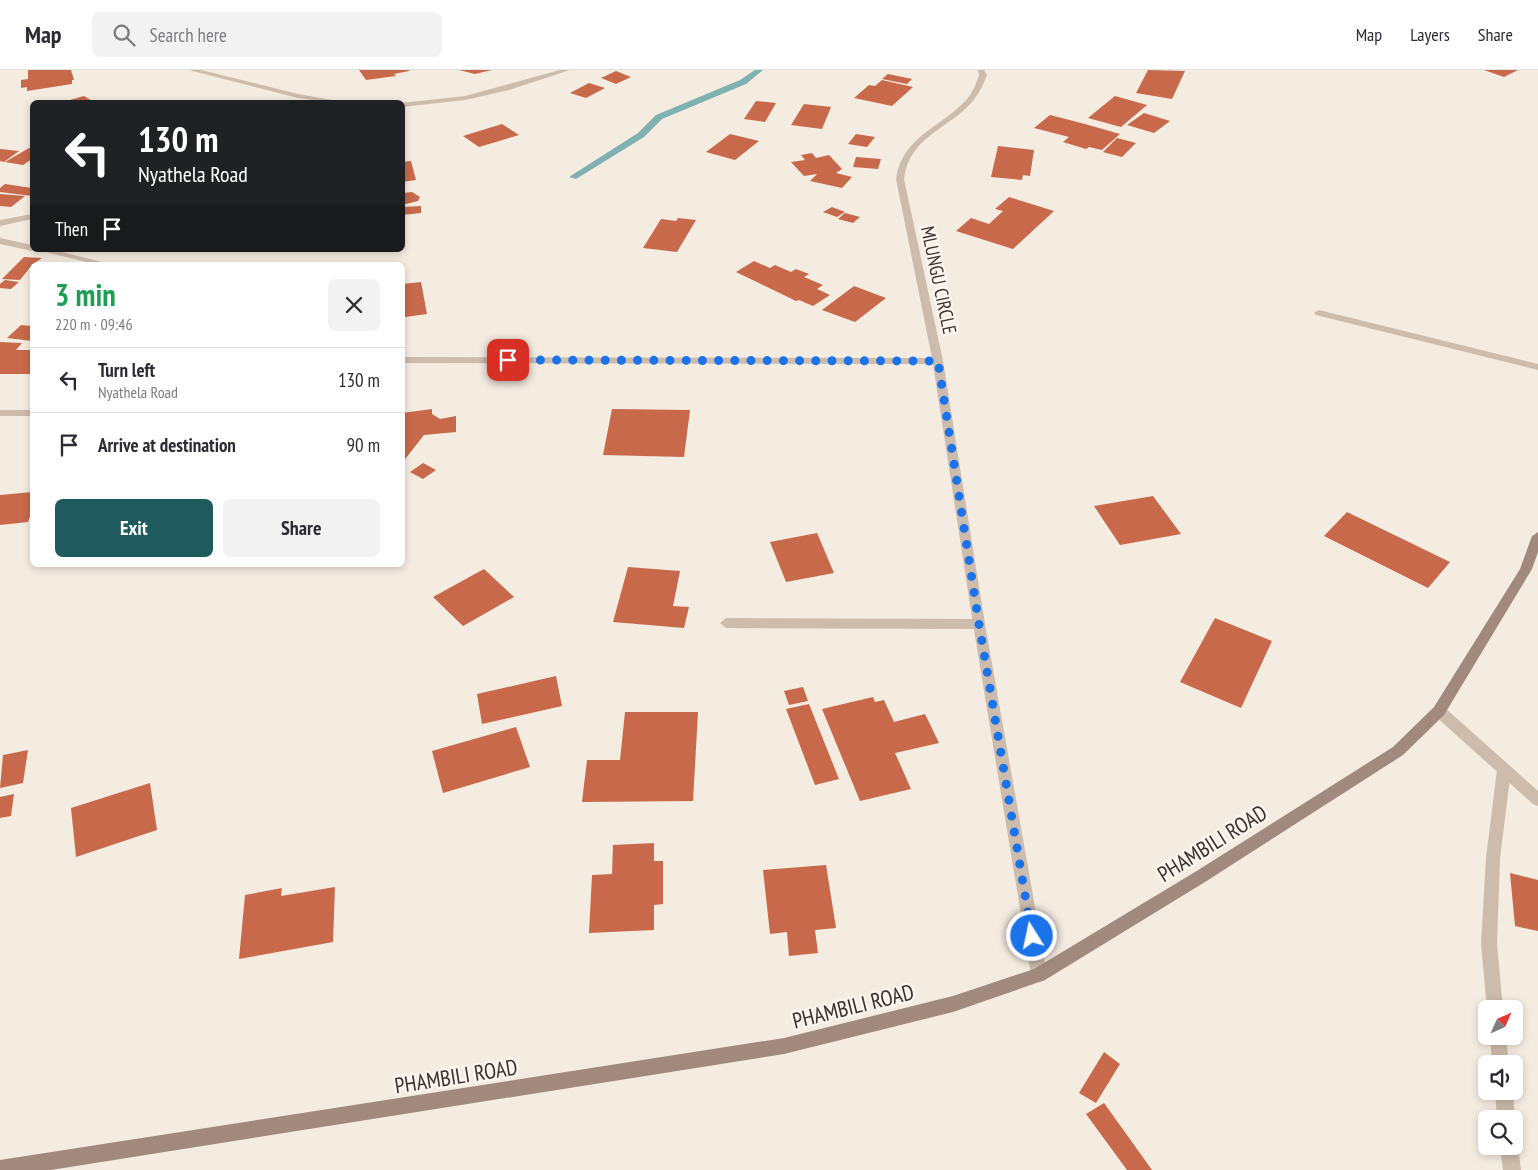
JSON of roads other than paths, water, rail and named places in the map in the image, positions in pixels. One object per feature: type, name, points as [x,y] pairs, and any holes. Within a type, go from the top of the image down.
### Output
[{"type":"street","points":[[192,70],[298,96],[325,100]]},
{"type":"street","points":[[405,105],[456,101],[567,70]]},
{"type":"street","name":"MLUNGU CIRCLE","points":[[981,70],[983,75],[974,98],[921,140],[904,160],[900,179],[938,361],[979,624],[1039,975]]},
{"type":"street","points":[[0,223],[30,217]]},
{"type":"street","points":[[0,241],[30,248]]},
{"type":"street","points":[[51,252],[96,262]]},
{"type":"street","points":[[1319,313],[1538,367]]},
{"type":"street","points":[[405,360],[938,361]]},
{"type":"street","points":[[0,413],[30,413]]},
{"type":"street","name":"PHAMBILI ROAD","points":[[0,1169],[784,1046],[953,1004],[1039,975],[1200,877],[1398,751],[1439,711],[1526,569],[1538,536]]},
{"type":"street","points":[[726,622],[979,624]]},
{"type":"street","points":[[1439,711],[1538,800]]},
{"type":"street","points":[[1494,1000],[1489,944],[1493,858],[1504,770]]},
{"type":"street","points":[[1510,1155],[1512,1170]]},
{"type":"waterway","points":[[573,177],[641,135],[659,117],[743,82],[760,70]]}]
